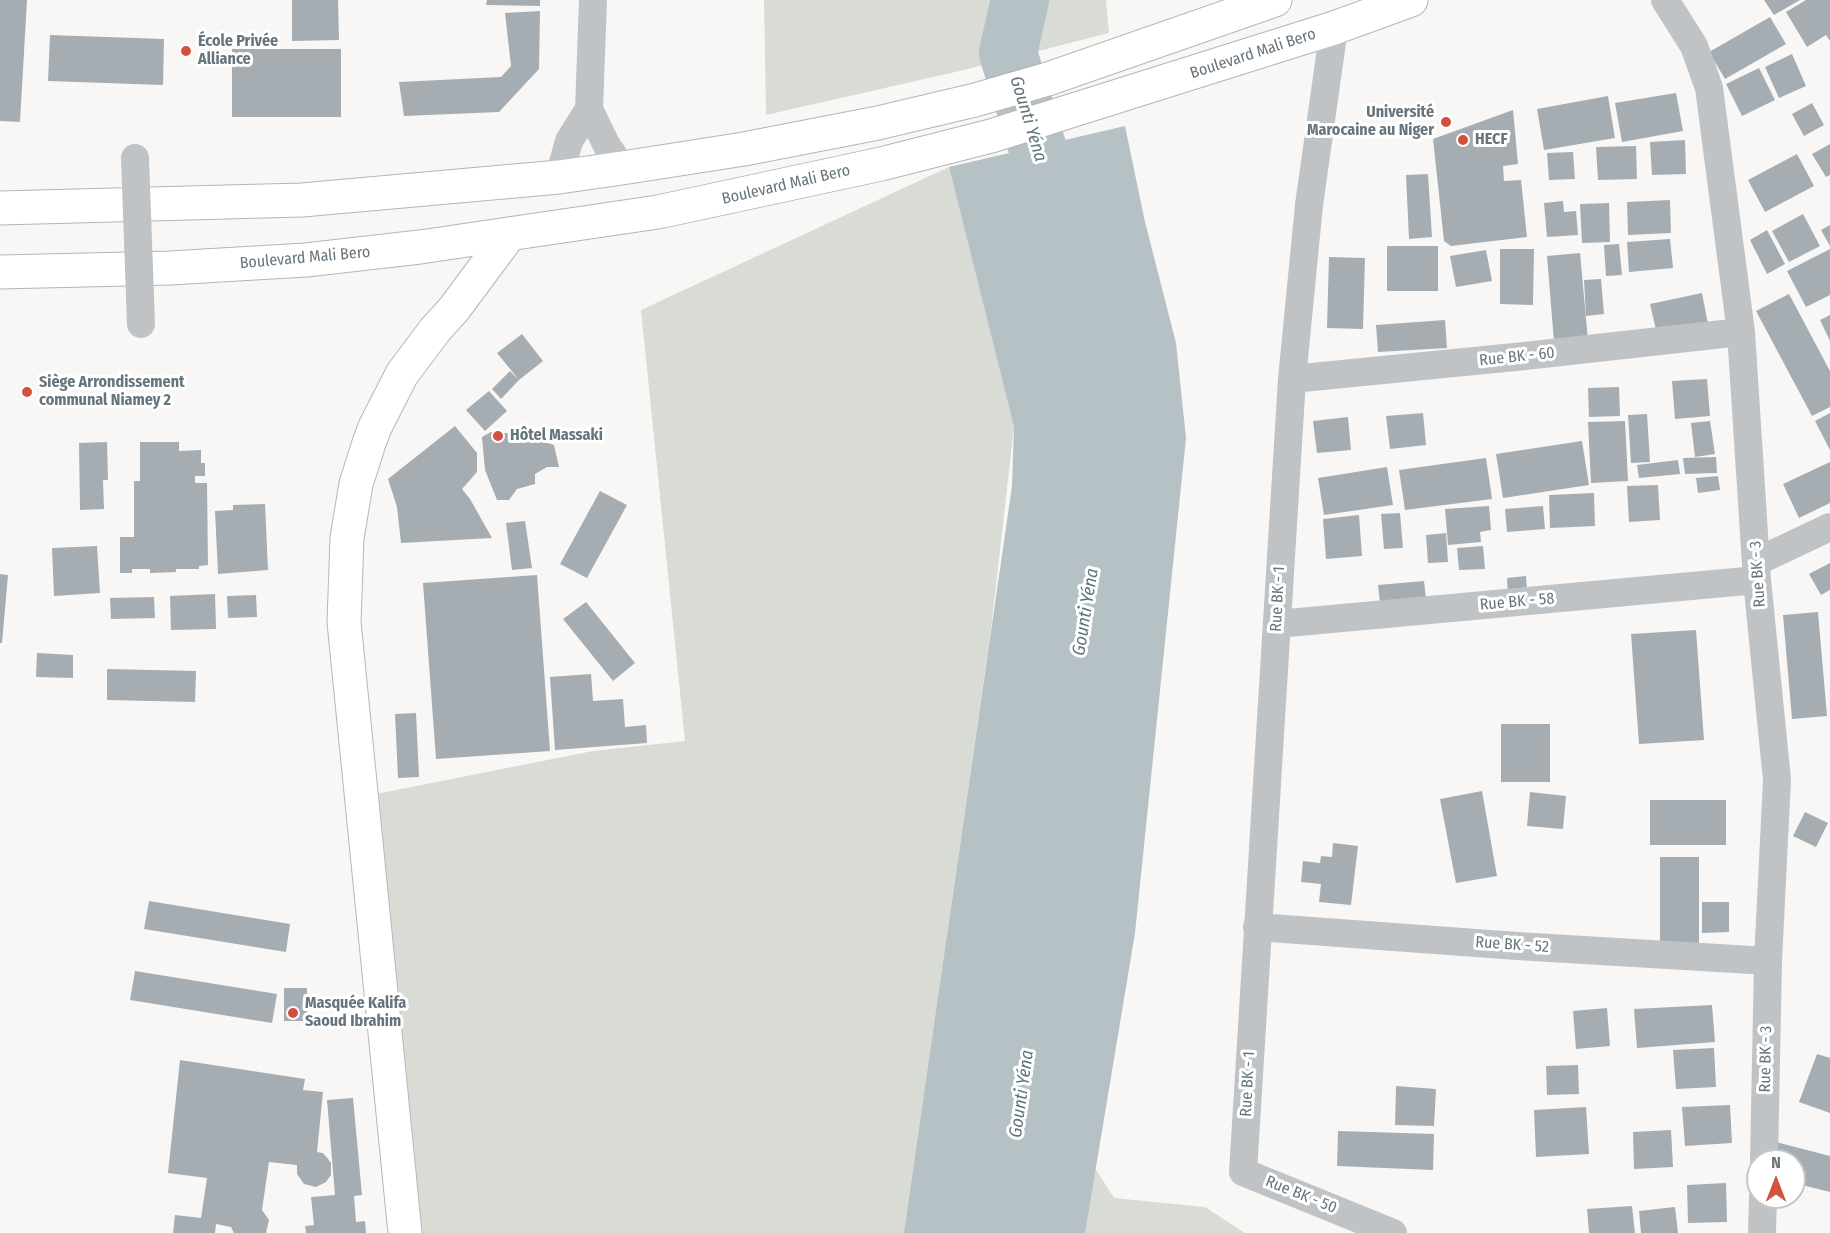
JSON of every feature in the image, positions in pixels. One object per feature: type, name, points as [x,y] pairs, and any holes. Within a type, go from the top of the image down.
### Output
[{"type":"main road","points":[[0,208],[302,200],[559,177],[622,168],[866,125],[975,99],[1048,79],[1275,0]]},
{"type":"main road","name":"Boulevard Mali Bero","points":[[0,272],[170,268],[306,260],[509,235],[658,212],[881,164],[991,136],[1334,28],[1411,0]]},
{"type":"main road","points":[[405,1233],[344,622],[347,538],[356,484],[369,443],[402,374],[509,235]]},
{"type":"street","points":[[593,0],[589,109],[606,144],[622,168]]},
{"type":"street","name":"Rue BK - 3","points":[[1665,0],[1694,46],[1709,88],[1742,332],[1757,571],[1777,780],[1768,961],[1764,1149]]},
{"type":"street","name":"Rue BK - 1","points":[[1243,1172],[1282,511],[1292,379],[1309,205],[1334,28]]},
{"type":"street","points":[[559,177],[569,141],[589,109]]},
{"type":"street","points":[[135,158],[141,324]]},
{"type":"street","name":"Rue BK - 60","points":[[1292,379],[1525,357],[1742,332]]},
{"type":"street","name":"Rue BK - 58","points":[[1277,624],[1757,571],[1830,527]]},
{"type":"street","name":"Rue BK - 52","points":[[1257,927],[1768,961]]},
{"type":"street","name":"Rue BK - 50","points":[[1243,1172],[1392,1233]]},
{"type":"street","points":[[1762,1233],[1763,1209]]},
{"type":"shaded area","points":[[764,0],[1106,0],[1109,33],[964,70],[766,115]]},
{"type":"shaded area","points":[[949,167],[1014,427],[991,629],[947,935],[1114,1198],[1205,1207],[1245,1233],[418,1233],[376,794],[593,751],[685,741],[641,310]]},
{"type":"water","points":[[1125,126],[1145,222],[1176,343],[1186,438],[1135,933],[1085,1233],[904,1233],[1012,486],[1014,427],[949,167]]},
{"type":"building","points":[[0,0],[27,0],[20,122],[0,121]]},
{"type":"building","points":[[292,0],[338,0],[339,40],[292,41]]},
{"type":"building","points":[[487,0],[540,0],[540,6],[486,5]]},
{"type":"building","points":[[1764,0],[1800,0],[1774,15]]},
{"type":"building","points":[[1806,0],[1830,0],[1830,41],[1826,35],[1807,47],[1786,12]]},
{"type":"building","points":[[540,11],[539,69],[499,112],[404,116],[399,82],[501,77],[511,66],[505,13]]},
{"type":"building","points":[[1770,17],[1786,44],[1725,79],[1709,52]]},
{"type":"building","points":[[50,35],[164,39],[163,85],[48,81]]},
{"type":"building","points":[[232,49],[341,49],[341,117],[232,117]]},
{"type":"building","points":[[1792,54],[1806,86],[1779,98],[1765,67]]},
{"type":"building","points":[[1759,68],[1775,100],[1742,116],[1726,84]]},
{"type":"building","points":[[1676,93],[1683,131],[1622,142],[1615,103]]},
{"type":"building","points":[[1608,96],[1615,138],[1544,150],[1537,109]]},
{"type":"building","points":[[1812,103],[1824,125],[1804,136],[1792,114]]},
{"type":"building","points":[[1513,110],[1518,164],[1503,166],[1504,181],[1521,180],[1527,237],[1451,246],[1444,241],[1433,139]]},
{"type":"building","points":[[1685,140],[1686,174],[1652,175],[1650,142]]},
{"type":"building","points":[[1830,144],[1830,175],[1826,177],[1812,154]]},
{"type":"building","points":[[1636,146],[1637,179],[1598,180],[1596,147]]},
{"type":"building","points":[[1573,152],[1575,179],[1549,180],[1547,153]]},
{"type":"building","points":[[1797,154],[1814,186],[1765,212],[1748,180]]},
{"type":"building","points":[[1428,174],[1432,237],[1409,239],[1406,175]]},
{"type":"building","points":[[1670,200],[1671,233],[1628,235],[1627,202]]},
{"type":"building","points":[[1563,201],[1564,212],[1576,211],[1578,235],[1547,237],[1544,203]]},
{"type":"building","points":[[1609,203],[1610,242],[1582,243],[1580,204]]},
{"type":"building","points":[[1803,214],[1820,246],[1789,262],[1772,231]]},
{"type":"building","points":[[1830,225],[1830,246],[1821,230]]},
{"type":"building","points":[[1767,230],[1785,264],[1767,274],[1750,240]]},
{"type":"building","points":[[1670,239],[1673,268],[1629,272],[1627,242]]},
{"type":"building","points":[[1619,244],[1622,275],[1606,276],[1604,245]]},
{"type":"building","points":[[1387,246],[1438,246],[1438,291],[1387,291]]},
{"type":"building","points":[[1500,249],[1534,249],[1533,305],[1500,304]]},
{"type":"building","points":[[1830,249],[1830,295],[1806,307],[1787,271]]},
{"type":"building","points":[[1486,250],[1492,281],[1456,287],[1450,256]]},
{"type":"building","points":[[1580,253],[1588,340],[1554,342],[1547,256]]},
{"type":"building","points":[[1329,257],[1365,258],[1363,329],[1327,328]]},
{"type":"building","points":[[1601,279],[1604,314],[1586,316],[1584,280]]},
{"type":"building","points":[[1702,293],[1708,324],[1657,334],[1650,304]]},
{"type":"building","points":[[1789,294],[1830,371],[1830,407],[1812,416],[1756,311]]},
{"type":"building","points":[[1830,315],[1830,341],[1820,320]]},
{"type":"building","points":[[1445,320],[1447,348],[1378,352],[1376,325]]},
{"type":"building","points":[[522,334],[543,361],[519,380],[497,353]]},
{"type":"building","points":[[510,371],[519,380],[501,399],[492,389]]},
{"type":"building","points":[[1707,379],[1710,416],[1675,419],[1672,381]]},
{"type":"building","points":[[1619,387],[1620,416],[1589,417],[1588,388]]},
{"type":"building","points":[[489,391],[507,411],[485,431],[466,410]]},
{"type":"building","points":[[1423,413],[1426,445],[1390,449],[1386,416]]},
{"type":"building","points":[[1830,413],[1830,450],[1815,421]]},
{"type":"building","points":[[1647,414],[1650,462],[1631,463],[1628,415]]},
{"type":"building","points":[[1348,417],[1351,450],[1317,453],[1313,421]]},
{"type":"building","points":[[1625,421],[1628,481],[1591,483],[1588,422]]},
{"type":"building","points":[[1710,421],[1715,454],[1695,457],[1691,423]]},
{"type":"building","points":[[455,426],[477,453],[477,472],[462,489],[492,538],[401,543],[397,507],[388,479]]},
{"type":"building","points":[[491,432],[520,434],[554,445],[559,467],[547,467],[535,474],[535,484],[517,489],[509,500],[497,500],[485,470],[482,437]]},
{"type":"building","points":[[1582,441],[1589,485],[1503,498],[1496,454]]},
{"type":"building","points":[[107,442],[108,480],[103,480],[104,509],[80,510],[79,443]]},
{"type":"building","points":[[140,442],[179,442],[179,451],[201,450],[201,463],[205,463],[205,476],[195,476],[195,483],[207,483],[208,565],[199,566],[199,569],[176,569],[176,572],[150,573],[150,569],[132,569],[132,573],[120,573],[120,537],[134,537],[134,481],[140,481]]},
{"type":"building","points":[[1716,457],[1717,473],[1685,474],[1683,458]]},
{"type":"building","points":[[1486,458],[1492,499],[1405,510],[1399,470]]},
{"type":"building","points":[[1678,460],[1680,474],[1639,478],[1637,465]]},
{"type":"building","points":[[1830,462],[1830,503],[1799,518],[1783,484]]},
{"type":"building","points":[[1387,467],[1393,505],[1324,515],[1318,478]]},
{"type":"building","points":[[1718,476],[1720,490],[1698,493],[1696,478]]},
{"type":"building","points":[[1658,485],[1660,520],[1629,522],[1627,486]]},
{"type":"building","points":[[600,491],[627,505],[587,578],[560,564]]},
{"type":"building","points":[[1594,493],[1595,526],[1550,528],[1549,495]]},
{"type":"building","points":[[265,504],[268,570],[218,574],[215,511],[233,510],[233,505]]},
{"type":"building","points":[[1489,506],[1491,530],[1480,532],[1481,542],[1448,545],[1445,509]]},
{"type":"building","points":[[1543,506],[1545,529],[1507,532],[1505,509]]},
{"type":"building","points":[[1400,513],[1403,548],[1384,549],[1381,514]]},
{"type":"building","points":[[1359,515],[1362,556],[1326,559],[1323,519]]},
{"type":"building","points":[[525,521],[532,568],[512,570],[506,523]]},
{"type":"building","points":[[1446,533],[1448,562],[1428,563],[1426,535]]},
{"type":"building","points":[[97,546],[100,593],[54,596],[52,548]]},
{"type":"building","points":[[1483,546],[1485,569],[1459,570],[1457,548]]},
{"type":"building","points":[[1830,563],[1830,590],[1821,595],[1809,574]]},
{"type":"building","points":[[0,574],[8,575],[2,643],[0,643]]},
{"type":"building","points":[[537,575],[550,751],[436,759],[423,583]]},
{"type":"building","points":[[1526,576],[1527,592],[1508,594],[1507,578]]},
{"type":"building","points":[[1424,581],[1426,599],[1380,603],[1378,585]]},
{"type":"building","points":[[215,594],[216,629],[171,630],[170,596]]},
{"type":"building","points":[[256,595],[257,617],[228,618],[227,596]]},
{"type":"building","points":[[154,597],[155,618],[111,619],[110,598]]},
{"type":"building","points":[[586,602],[635,663],[613,681],[563,619]]},
{"type":"building","points":[[1818,612],[1827,716],[1792,719],[1783,615]]},
{"type":"building","points":[[1696,630],[1704,740],[1639,744],[1631,634]]},
{"type":"building","points":[[37,653],[73,655],[73,678],[36,677]]},
{"type":"building","points":[[107,669],[196,671],[195,702],[107,700]]},
{"type":"building","points":[[591,674],[593,701],[623,699],[625,727],[646,725],[647,743],[555,750],[550,677]]},
{"type":"building","points":[[416,713],[419,777],[398,778],[395,714]]},
{"type":"building","points":[[1501,724],[1550,724],[1550,782],[1501,782]]},
{"type":"building","points":[[1482,791],[1497,876],[1456,883],[1440,799]]},
{"type":"building","points":[[1530,792],[1566,796],[1563,829],[1527,826]]},
{"type":"building","points":[[1650,800],[1726,800],[1726,845],[1650,845]]},
{"type":"building","points":[[1805,812],[1828,823],[1816,847],[1793,836]]},
{"type":"building","points":[[1333,843],[1358,846],[1351,905],[1319,902],[1321,884],[1301,882],[1303,861],[1320,863],[1321,856],[1332,857]]},
{"type":"building","points":[[1660,857],[1699,857],[1699,943],[1660,943]]},
{"type":"building","points":[[149,901],[290,924],[286,952],[144,929]]},
{"type":"building","points":[[1702,902],[1729,902],[1729,932],[1702,933]]},
{"type":"building","points":[[135,971],[277,994],[272,1023],[130,1000]]},
{"type":"building","points":[[284,988],[307,988],[307,1021],[284,1021]]},
{"type":"building","points":[[1712,1005],[1715,1042],[1637,1048],[1634,1009]]},
{"type":"building","points":[[1607,1008],[1610,1046],[1576,1049],[1573,1011]]},
{"type":"building","points":[[1714,1048],[1716,1087],[1676,1089],[1673,1050]]},
{"type":"building","points":[[1817,1054],[1830,1058],[1830,1113],[1799,1102]]},
{"type":"building","points":[[180,1060],[305,1079],[303,1090],[323,1092],[317,1152],[323,1153],[331,1163],[331,1175],[326,1182],[316,1187],[304,1184],[297,1174],[297,1165],[269,1162],[262,1210],[269,1220],[266,1233],[234,1233],[231,1227],[216,1224],[215,1233],[173,1233],[175,1215],[201,1218],[207,1178],[168,1173]]},
{"type":"building","points":[[1578,1065],[1579,1094],[1547,1095],[1546,1066]]},
{"type":"building","points":[[1396,1086],[1436,1089],[1434,1126],[1395,1125]]},
{"type":"building","points":[[353,1098],[362,1195],[354,1196],[356,1222],[365,1221],[366,1233],[306,1233],[305,1226],[314,1225],[311,1197],[335,1195],[327,1100]]},
{"type":"building","points":[[1730,1105],[1732,1143],[1685,1146],[1682,1107]]},
{"type":"building","points":[[1586,1107],[1589,1154],[1536,1157],[1534,1110]]},
{"type":"building","points":[[1671,1130],[1673,1167],[1634,1169],[1633,1132]]},
{"type":"building","points":[[1338,1131],[1434,1134],[1433,1170],[1337,1166]]},
{"type":"building","points":[[1776,1142],[1803,1149],[1775,1149]]},
{"type":"building","points":[[1806,1150],[1830,1156],[1830,1192],[1806,1186]]},
{"type":"building","points":[[1726,1183],[1727,1222],[1688,1223],[1687,1185]]},
{"type":"building","points":[[1632,1206],[1635,1233],[1589,1233],[1587,1209]]},
{"type":"building","points":[[1675,1207],[1678,1233],[1641,1233],[1639,1211]]},
{"type":"waterway","name":"Gounti Yéna","points":[[1020,0],[1008,53],[1061,223]]},
{"type":"place","name":"École Privée Alliance","points":[[186,51]]},
{"type":"place","name":"Université Marocaine au Niger","points":[[1446,122]]},
{"type":"place","name":"HECF","points":[[1463,140]]},
{"type":"place","name":"Siège Arrondissement communal Niamey 2","points":[[27,392]]},
{"type":"place","name":"Hôtel Massaki","points":[[498,436]]},
{"type":"place","name":"Masquée Kalifa Saoud Ibrahim","points":[[293,1013]]}]
